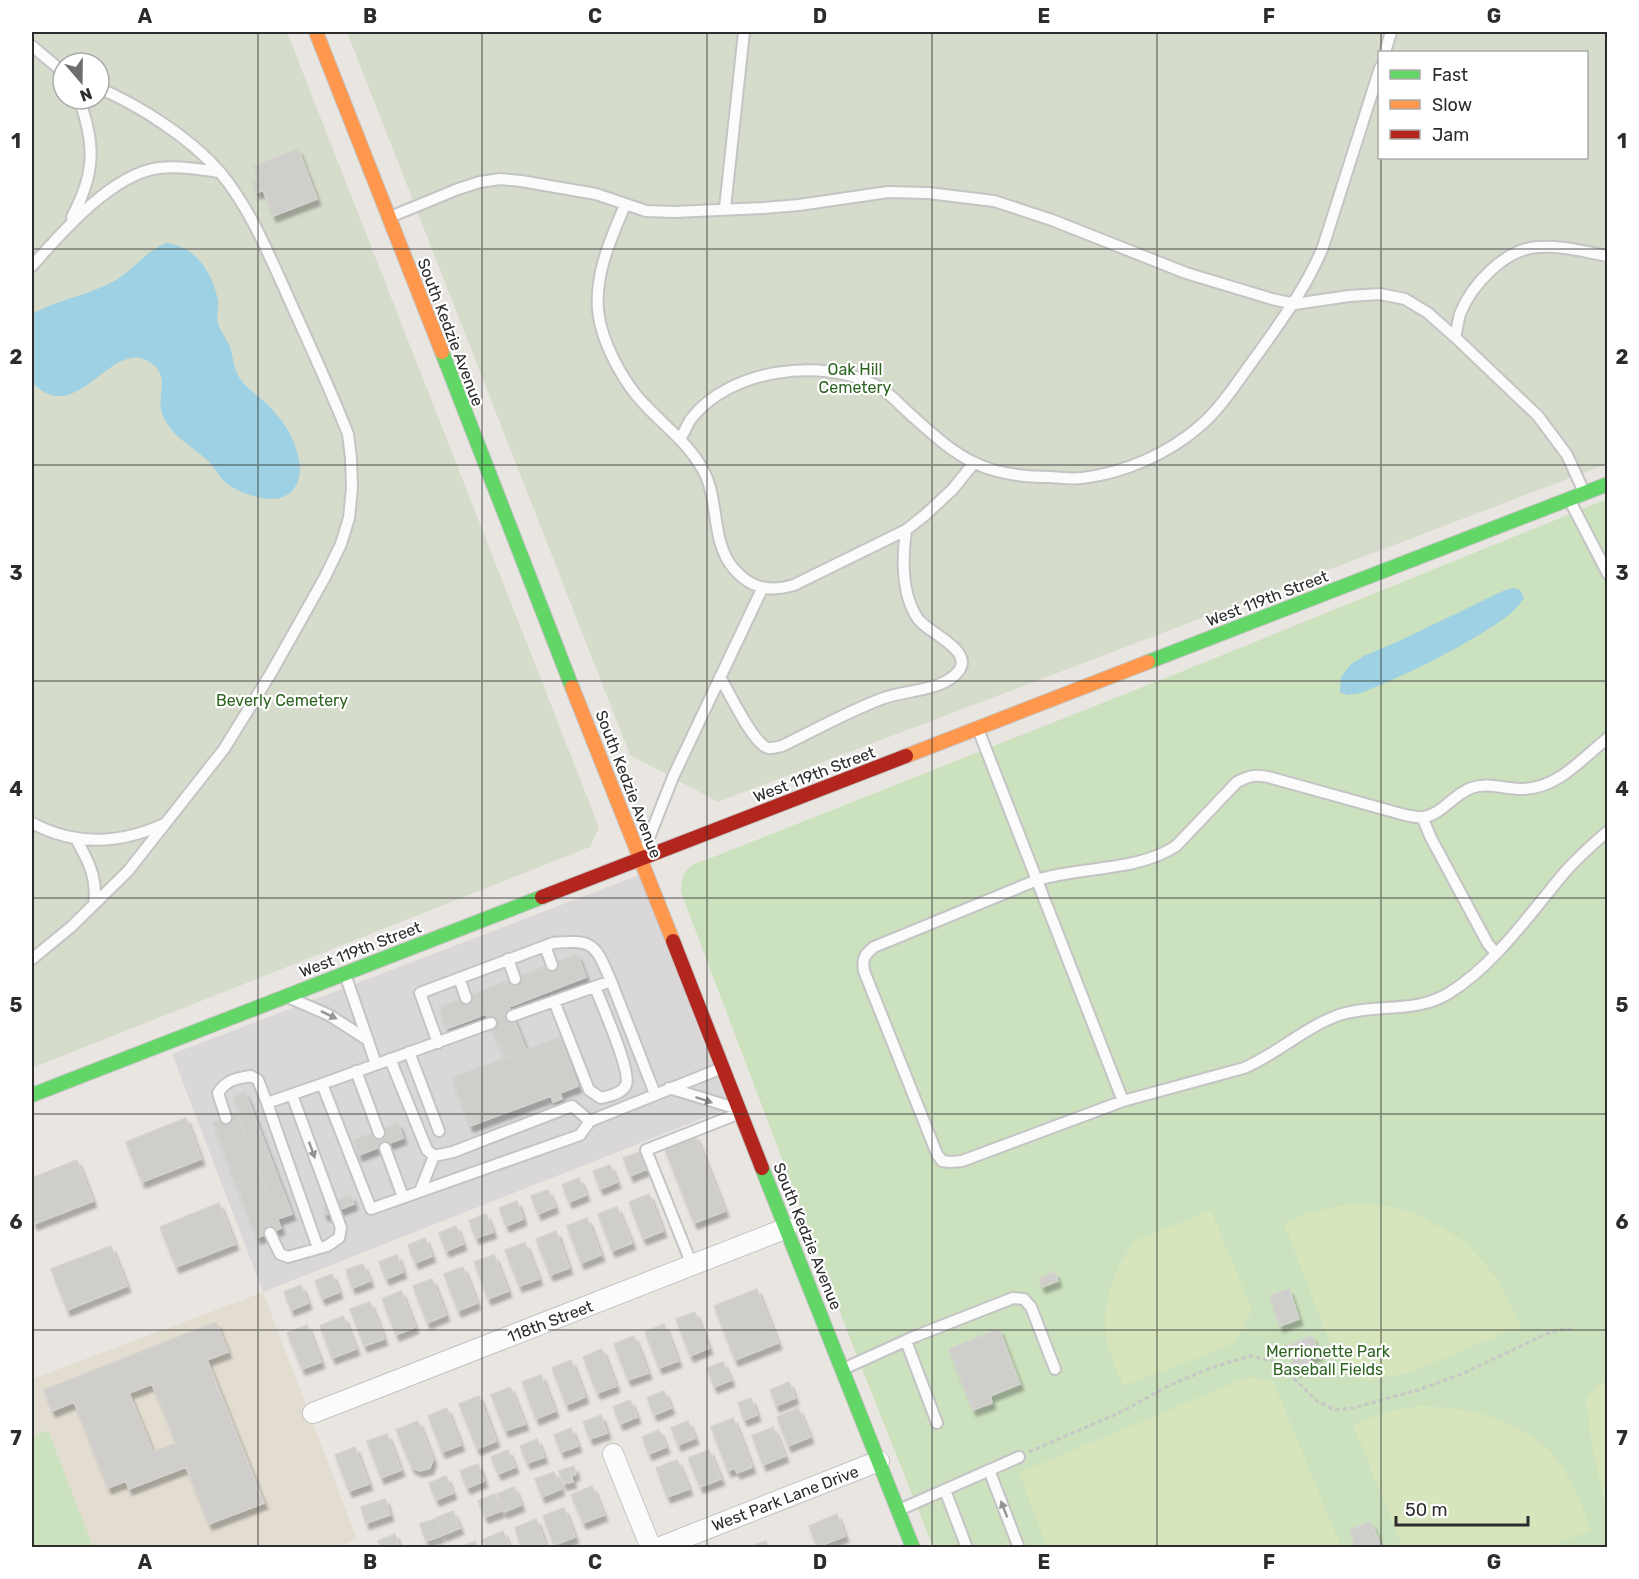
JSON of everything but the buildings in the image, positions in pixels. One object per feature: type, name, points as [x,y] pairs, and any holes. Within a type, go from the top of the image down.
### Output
[{"type":"street","name":"South Kedzie Avenue","points":[[316,32],[913,1548]]},
{"type":"street","name":"West 119th Street","points":[[32,1095],[1608,484]]},
{"type":"street","name":"118th Street","points":[[313,1413],[787,1228]]},
{"type":"street","points":[[613,1454],[651,1548]]},
{"type":"street","name":"West Park Lane Drive","points":[[658,1548],[879,1461]]},
{"type":"lane","points":[[725,208],[744,32]]},
{"type":"lane","points":[[1384,51],[1391,32]]},
{"type":"lane","points":[[32,46],[51,62]]},
{"type":"lane","points":[[680,439],[692,419],[711,401],[730,388],[779,372],[806,369],[854,376],[876,385],[931,432],[974,463],[998,471],[1038,477],[1080,478],[1120,470],[1152,457],[1180,442],[1220,405],[1295,304],[1312,274],[1323,247],[1378,74]]},
{"type":"lane","points":[[32,959],[71,927],[128,871],[224,749],[325,577],[341,544],[349,518],[352,478],[348,434],[275,266],[246,210],[219,172],[191,144],[111,95]]},
{"type":"lane","points":[[68,225],[84,195],[90,171],[91,144],[83,111]]},
{"type":"lane","points":[[32,266],[68,225],[100,199],[140,173],[158,168],[185,167],[219,172]]},
{"type":"lane","points":[[389,217],[458,189],[500,179],[596,194],[646,211],[674,212],[799,205],[888,192],[928,193],[994,201],[1052,220],[1186,273],[1272,299],[1295,304],[1380,294],[1406,299],[1428,313],[1538,416],[1568,455],[1584,493]]},
{"type":"lane","points":[[626,205],[611,239],[600,275],[598,310],[604,335],[627,383],[644,405],[680,439],[704,470],[709,483],[716,526],[723,551],[732,568],[747,582],[762,589],[779,589],[795,585],[906,530],[926,515],[952,490],[974,463]]},
{"type":"lane","points":[[1455,337],[1460,315],[1471,295],[1489,274],[1509,256],[1522,249],[1539,246],[1557,247],[1608,256]]},
{"type":"lane","points":[[1568,499],[1608,574]]},
{"type":"lane","points":[[720,677],[751,731],[761,744],[770,749],[782,746],[875,702],[912,690],[932,687],[955,674],[961,667],[961,657],[956,647],[928,629],[918,619],[908,597],[903,552],[906,530]]},
{"type":"lane","points":[[640,859],[673,777],[762,589]]},
{"type":"lane","points":[[978,728],[1123,1101]]},
{"type":"lane","points":[[1608,738],[1567,772],[1544,786],[1520,789],[1483,785],[1473,787],[1454,797],[1435,813],[1422,817],[1405,815],[1268,777],[1248,776],[1237,782],[1176,846],[1165,853],[1134,862],[1058,874],[1037,880],[874,947],[865,954],[862,961],[937,1154],[942,1161],[962,1161],[1123,1101],[1244,1068],[1263,1060],[1325,1021],[1340,1015],[1428,1003],[1449,994],[1473,976],[1496,953],[1567,870],[1608,831]]},
{"type":"lane","points":[[1422,817],[1488,944],[1496,953]]},
{"type":"lane","points":[[32,823],[76,839],[119,839],[141,834],[165,824]]},
{"type":"lane","points":[[76,839],[94,875],[96,891],[94,904]]},
{"type":"lane","points":[[438,1043],[420,993],[553,943],[574,941],[588,944],[598,951],[654,1094]]},
{"type":"lane","points":[[545,946],[552,965]]},
{"type":"lane","points":[[508,959],[515,979]]},
{"type":"lane","points":[[345,973],[376,1064]]},
{"type":"lane","points":[[459,978],[466,998]]},
{"type":"lane","points":[[512,1016],[525,1006],[610,981]]},
{"type":"lane","points":[[559,996],[589,1090],[601,1098],[619,1092],[626,1085],[627,1076],[624,1061],[595,987]]},
{"type":"lane","points":[[285,996],[329,1015],[368,1041]]},
{"type":"lane","points":[[267,1103],[438,1043],[476,1024],[491,1023]]},
{"type":"lane","points":[[409,1052],[439,1131]]},
{"type":"lane","points":[[390,1059],[427,1150],[434,1156]]},
{"type":"lane","points":[[322,1084],[371,1209],[580,1135],[590,1121],[723,1067]]},
{"type":"lane","points":[[356,1071],[379,1132]]},
{"type":"lane","points":[[226,1118],[218,1094],[223,1086],[230,1081],[251,1076],[258,1080],[318,1248]]},
{"type":"lane","points":[[669,1088],[740,1111]]},
{"type":"lane","points":[[270,1233],[280,1254],[288,1257],[318,1248],[339,1238],[341,1228],[292,1095]]},
{"type":"lane","points":[[434,1156],[453,1152],[572,1106],[590,1121]]},
{"type":"lane","points":[[692,1265],[646,1150],[740,1111]]},
{"type":"lane","points":[[385,1148],[403,1197]]},
{"type":"lane","points":[[420,1191],[434,1156]]},
{"type":"lane","points":[[843,1370],[906,1341],[1013,1299],[1024,1299],[1031,1308],[1055,1369]]},
{"type":"lane","points":[[906,1341],[937,1423]]},
{"type":"lane","points":[[898,1510],[1019,1456]]},
{"type":"lane","points":[[989,1470],[1019,1548]]},
{"type":"lane","points":[[945,1490],[967,1548]]},
{"type":"path","points":[[1019,1456],[1122,1411],[1167,1386],[1210,1368],[1250,1356],[1277,1362],[1317,1401],[1335,1410],[1353,1408],[1418,1390],[1462,1374],[1548,1333],[1574,1329]]},
{"type":"shaded area","points":[[639,875],[729,1108],[263,1292],[172,1054]]},
{"type":"shaded area","points":[[263,1292],[357,1539],[335,1548],[32,1548],[32,1379]]},
{"type":"green space","name":"Beverly Cemetery","points":[[32,32],[287,32],[599,827],[590,847],[32,1068]]},
{"type":"green space","name":"Oak Hill Cemetery","points":[[347,32],[1607,32],[1607,464],[718,802],[630,755]]},
{"type":"green space","name":"Merrionette Park Baseball Fields","points":[[1607,499],[1607,1547],[933,1547],[851,1341],[681,892],[686,870],[690,866],[1183,671]]},
{"type":"green space","points":[[1359,1204],[1388,1206],[1417,1214],[1464,1241],[1498,1279],[1521,1326],[1411,1372],[1369,1381],[1348,1375],[1328,1338],[1284,1223],[1320,1210]]},
{"type":"green space","points":[[1211,1211],[1252,1310],[1235,1343],[1124,1386],[1110,1353],[1106,1328],[1107,1301],[1121,1262],[1136,1240]]},
{"type":"green space","points":[[1248,1377],[1273,1381],[1341,1547],[1047,1547],[1019,1473]]},
{"type":"green space","points":[[1599,1383],[1607,1383],[1607,1512],[1593,1451],[1586,1399]]},
{"type":"green space","points":[[1418,1406],[1473,1412],[1508,1423],[1524,1431],[1553,1455],[1565,1472],[1591,1530],[1548,1547],[1403,1547],[1353,1425],[1382,1413]]},
{"type":"green space","points":[[48,1430],[93,1547],[32,1547],[32,1437]]},
{"type":"water","points":[[167,243],[177,245],[194,255],[207,271],[218,300],[218,323],[230,347],[239,377],[278,416],[292,438],[299,460],[300,474],[296,486],[286,495],[278,498],[260,498],[241,492],[226,483],[206,459],[169,427],[162,413],[162,380],[157,368],[151,363],[137,358],[122,361],[79,390],[64,396],[48,394],[32,382],[32,314],[111,282],[122,276],[154,249]]},
{"type":"water","points":[[1513,588],[1520,590],[1524,598],[1520,604],[1500,622],[1482,633],[1438,658],[1377,687],[1348,695],[1340,692],[1341,677],[1351,664],[1364,656]]},
{"type":"traffic: fast","points":[[442,352],[572,687]]},
{"type":"traffic: fast","points":[[1148,662],[1608,484]]},
{"type":"traffic: fast","points":[[32,1095],[542,897]]},
{"type":"traffic: fast","points":[[762,1168],[913,1548]]},
{"type":"traffic: slow","points":[[316,32],[442,352]]},
{"type":"traffic: slow","points":[[906,756],[1148,662]]},
{"type":"traffic: slow","points":[[572,687],[673,941]]},
{"type":"traffic: jam","points":[[542,897],[906,756]]},
{"type":"traffic: jam","points":[[673,941],[762,1168]]}]
